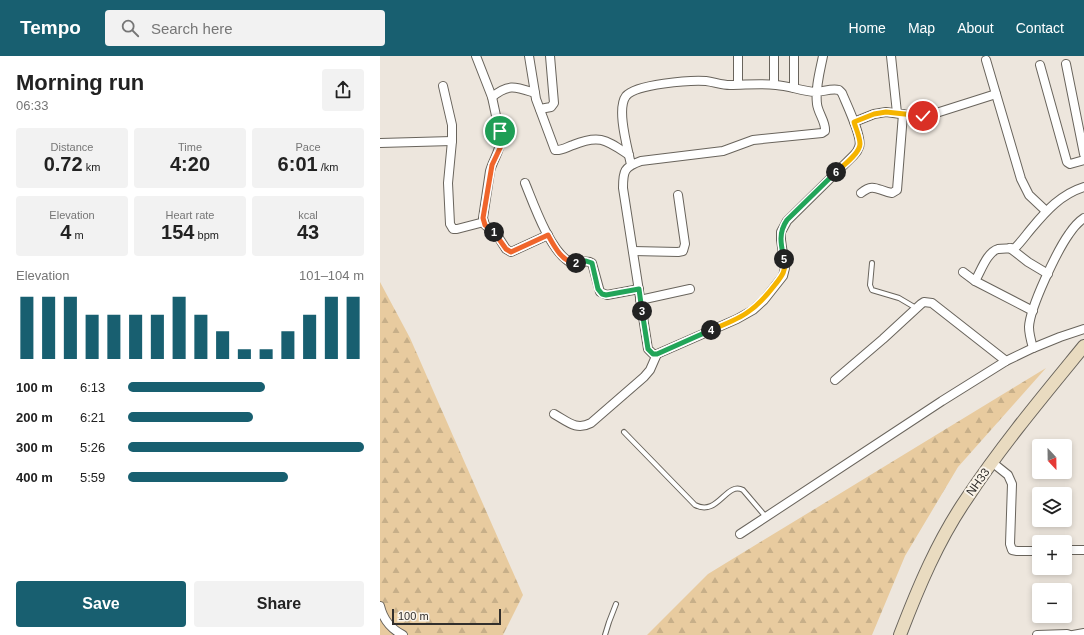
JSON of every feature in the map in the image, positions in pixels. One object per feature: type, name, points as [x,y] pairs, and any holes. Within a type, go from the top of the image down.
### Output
[{"type":"main road","name":"NH33","points":[[900,635],[930,563],[966,499],[1084,346]]},
{"type":"street","points":[[476,56],[492,97],[501,139],[501,146],[490,172],[484,222],[487,227],[497,235],[506,249],[511,252],[548,235]]},
{"type":"street","points":[[529,56],[535,93],[555,150],[561,150],[584,140],[593,138],[602,140],[629,155]]},
{"type":"street","points":[[540,109],[551,106],[554,103],[550,56]]},
{"type":"street","points":[[738,56],[738,84]]},
{"type":"street","points":[[774,56],[774,84]]},
{"type":"street","points":[[794,56],[794,88]]},
{"type":"street","points":[[631,165],[622,116],[622,105],[626,97],[631,92],[640,88],[668,83],[705,81],[724,85],[774,84],[817,92],[834,89],[839,90],[842,93],[854,122],[859,139],[859,148],[854,155],[787,220],[782,227],[781,240],[785,268],[783,276],[764,300],[753,310],[737,319],[657,354],[653,354],[648,349],[623,188],[623,176],[626,169],[641,161],[723,151],[753,140],[822,133],[825,128],[817,106],[817,92],[823,56]]},
{"type":"street","points":[[861,193],[870,187],[892,193],[897,190],[900,114],[892,73],[891,56]]},
{"type":"street","points":[[986,60],[1023,184],[1029,195],[1046,211]]},
{"type":"street","points":[[1066,64],[1084,154]]},
{"type":"street","points":[[1040,65],[1067,162],[1070,164],[1084,160]]},
{"type":"street","points":[[443,86],[450,115],[452,141],[448,183],[450,224],[453,229],[457,229],[484,222]]},
{"type":"street","points":[[492,97],[511,86],[535,93]]},
{"type":"street","points":[[854,122],[874,114],[886,112],[915,116],[933,114],[996,94]]},
{"type":"street","points":[[380,142],[452,141]]},
{"type":"street","points":[[525,183],[548,235],[558,250],[570,262],[578,263],[590,261],[592,263],[598,289],[602,294],[606,295],[639,289]]},
{"type":"street","points":[[975,281],[989,255],[993,251],[998,249],[1014,248],[1046,211],[1074,190],[1084,187]]},
{"type":"street","points":[[633,251],[683,251],[686,244],[678,195]]},
{"type":"street","points":[[1033,348],[1029,327],[1033,311],[1048,274],[1069,233],[1084,218]]},
{"type":"street","points":[[1010,248],[1028,262],[1048,274]]},
{"type":"street","points":[[963,272],[975,281],[1033,311]]},
{"type":"street","points":[[640,300],[690,289]]},
{"type":"street","points":[[835,380],[924,302],[932,303],[1006,361]]},
{"type":"street","points":[[740,534],[942,401],[1006,361],[1033,348],[1084,329]]},
{"type":"street","points":[[554,414],[579,427],[591,423],[644,378],[650,370],[657,354]]},
{"type":"street","points":[[993,463],[1008,475],[1012,484],[1011,548],[1014,551],[1032,551]]},
{"type":"street","points":[[1072,550],[1084,550]]},
{"type":"street","points":[[380,606],[387,623],[396,632],[403,635]]},
{"type":"street","points":[[1037,635],[1072,635],[1084,633]]},
{"type":"lane","points":[[872,263],[870,285],[872,290],[899,298],[916,308]]},
{"type":"lane","points":[[624,432],[695,505],[700,508],[712,506],[730,491],[735,488],[739,488],[743,490],[766,517]]},
{"type":"lane","points":[[605,635],[616,604]]},
{"type":"green space","points":[[380,282],[410,338],[523,595],[503,635],[380,635]]},
{"type":"green space","points":[[1046,368],[958,467],[905,556],[872,635],[647,635],[708,574]]},
{"type":"route","points":[[500,131],[501,146],[494,159],[490,172],[483,218],[485,225],[497,235],[506,249],[511,252],[548,235],[558,250],[570,262],[578,263],[590,261],[592,263],[598,289],[602,294],[606,295],[639,289],[648,349],[653,354],[657,354],[737,319],[753,310],[764,300],[783,276],[785,268],[781,240],[782,227],[787,220],[857,151],[860,144],[854,122],[874,114],[886,112],[923,116]]}]
